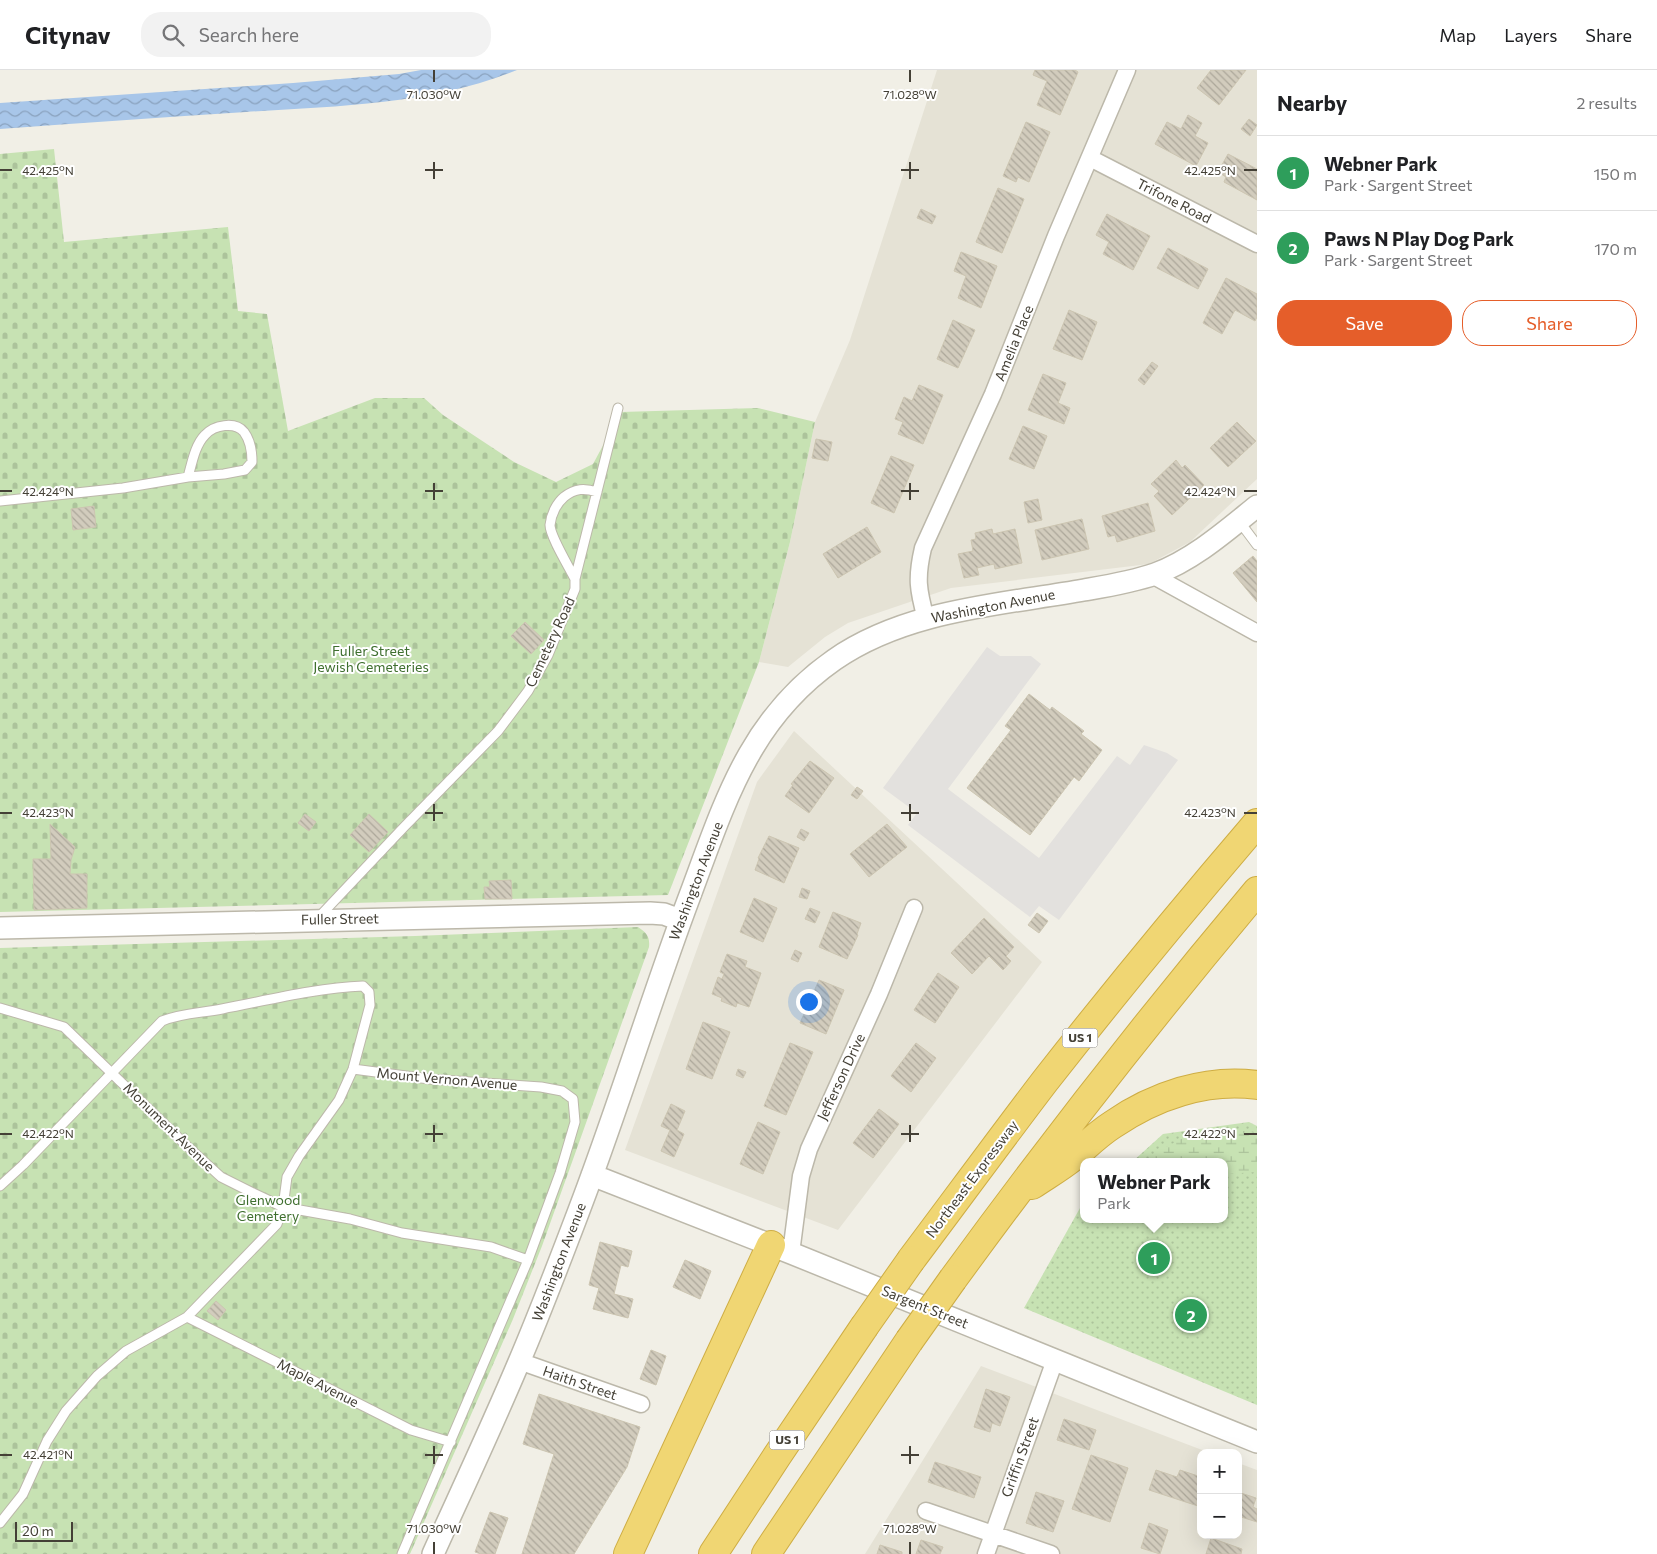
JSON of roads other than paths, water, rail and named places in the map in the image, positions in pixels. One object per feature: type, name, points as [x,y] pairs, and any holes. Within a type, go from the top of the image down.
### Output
[{"type":"highway","name":"Northeast Expressway","points":[[713,1554],[777,1456],[911,1260],[1084,1032],[1179,914],[1257,823]]},
{"type":"highway","points":[[766,1554],[909,1341],[953,1279],[1129,1047],[1257,891]]},
{"type":"highway","points":[[1014,1197],[1073,1158],[1112,1124],[1149,1104],[1188,1089],[1207,1085],[1257,1086]]},
{"type":"highway","points":[[628,1554],[781,1249]]},
{"type":"street","name":"Amelia Place","points":[[926,619],[921,600],[918,570],[923,548],[993,394],[1056,236],[1127,70]]},
{"type":"street","name":"Trifone Road","points":[[1090,158],[1257,244]]},
{"type":"street","name":"Washington Avenue","points":[[436,1553],[520,1361],[579,1210],[680,920],[732,785],[752,748],[774,717],[800,689],[843,654],[890,630],[926,619],[1108,586],[1152,575],[1191,556],[1257,506]]},
{"type":"street","points":[[1152,575],[1257,632]]},
{"type":"street","name":"Jefferson Drive","points":[[781,1249],[809,1149],[879,994],[914,908]]},
{"type":"street","name":"Fuller Street","points":[[0,928],[650,913],[664,914],[680,920]]},
{"type":"street","name":"Sargent Street","points":[[592,1175],[781,1249],[1257,1442]]},
{"type":"street","name":"Griffin Street","points":[[986,1554],[1055,1360]]},
{"type":"street","name":"Haith Street","points":[[520,1361],[641,1404]]},
{"type":"street","points":[[926,1511],[1051,1554]]},
{"type":"lane","name":"Cemetery Road","points":[[316,920],[498,731],[528,691],[548,655],[575,589],[575,578],[618,408]]},
{"type":"lane","points":[[0,501],[123,488],[245,470],[252,462],[250,447],[245,433],[240,429],[230,426],[220,426],[211,429],[199,443],[188,477]]},
{"type":"lane","points":[[575,578],[550,526],[554,510],[561,500],[577,490],[587,488],[597,492]]},
{"type":"lane","points":[[1239,520],[1257,545]]},
{"type":"lane","points":[[0,1186],[23,1165],[162,1021],[174,1016],[196,1014],[314,992],[363,986],[369,992],[370,1005],[353,1069],[339,1100],[299,1156],[287,1177],[283,1207],[277,1224],[187,1317],[126,1351],[97,1376],[70,1405],[47,1441],[23,1494],[0,1523]]},
{"type":"lane","name":"Monument Avenue","points":[[0,1008],[64,1027],[221,1177],[283,1207],[350,1219],[402,1233],[491,1247],[528,1260]]},
{"type":"lane","name":"Mount Vernon Avenue","points":[[353,1069],[429,1079],[541,1087],[562,1091],[573,1099],[575,1122],[560,1172],[528,1260],[402,1554]]},
{"type":"lane","name":"Maple Avenue","points":[[187,1317],[411,1430],[451,1442]]},
{"type":"water","points":[[421,70],[517,70],[484,82],[451,90],[383,102],[0,129],[0,103],[293,83],[399,74]]},
{"type":"place","name":"Webner Park","points":[[1154,1258]]},
{"type":"place","name":"Paws N Play Dog Park","points":[[1191,1315]]},
{"type":"park label","name":"Fuller Street Jewish Cemeteries","points":[[371,660]]},
{"type":"park label","name":"Glenwood Cemetery","points":[[268,1208]]}]
